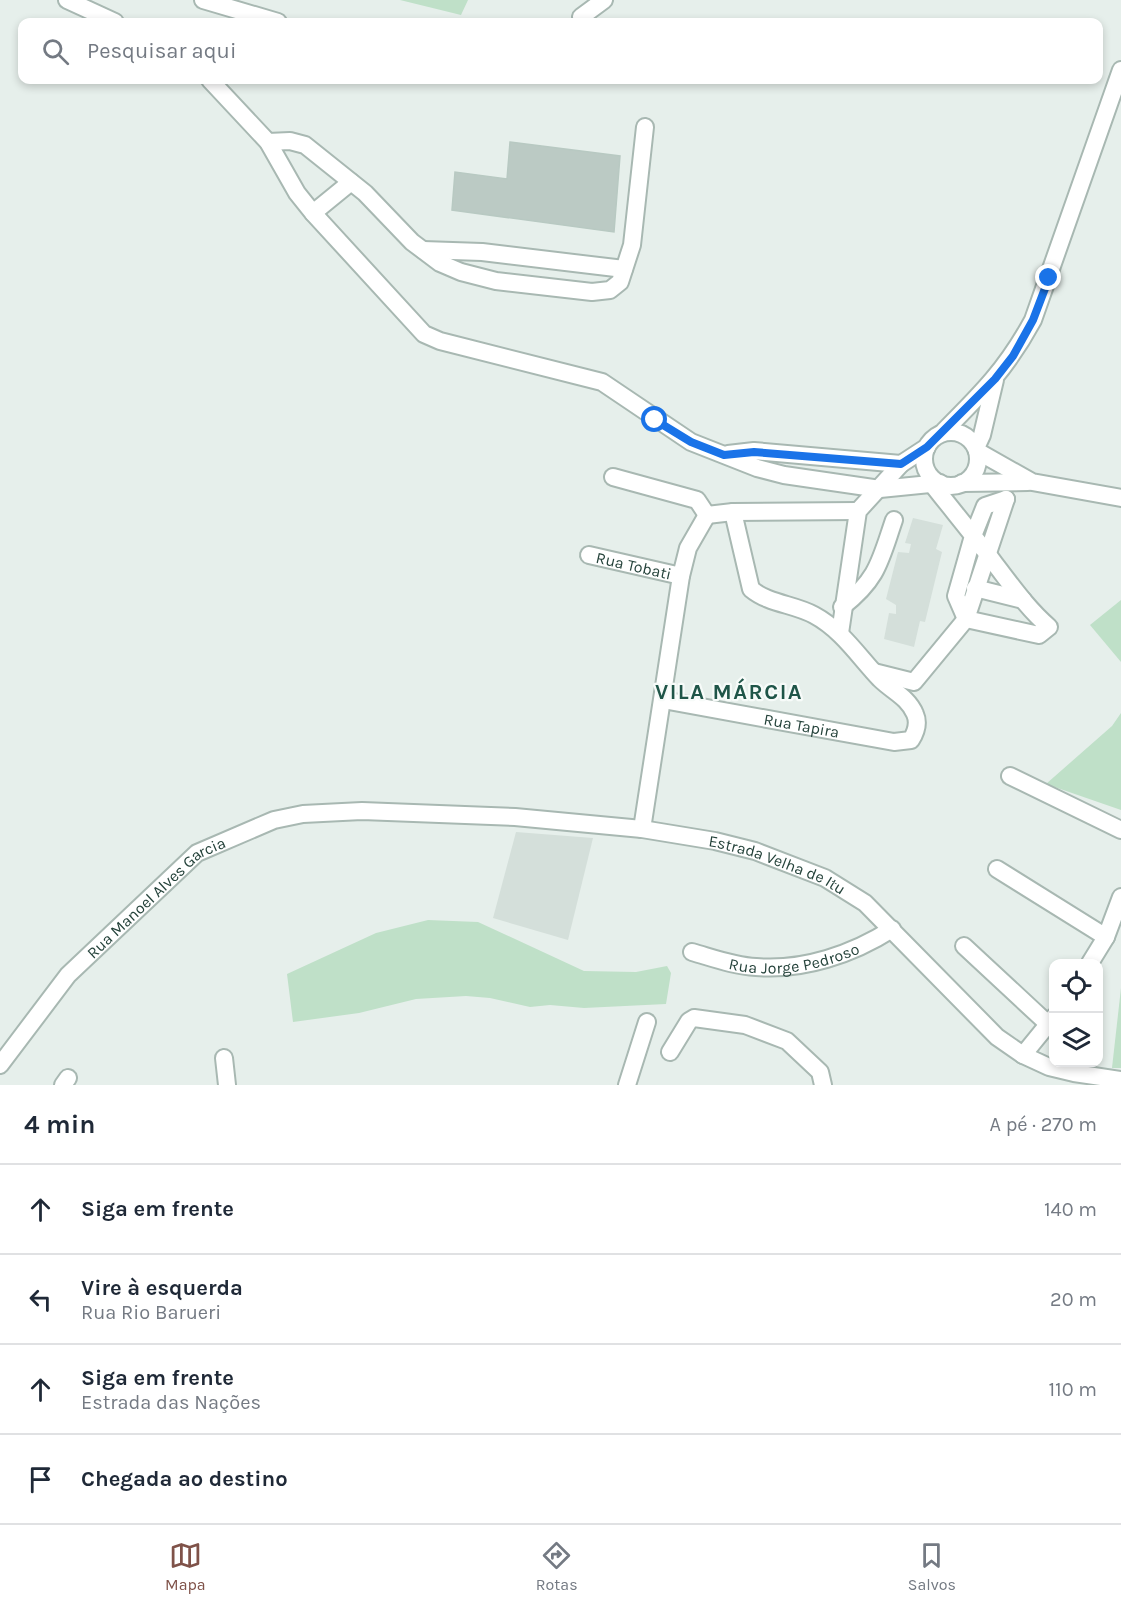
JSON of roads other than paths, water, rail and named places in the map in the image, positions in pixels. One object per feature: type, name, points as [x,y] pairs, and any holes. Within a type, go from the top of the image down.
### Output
[{"type":"street","points":[[67,0],[106,18]]},
{"type":"street","points":[[203,0],[264,18]]},
{"type":"street","points":[[581,18],[586,0]]},
{"type":"street","points":[[582,18],[604,0]]},
{"type":"street","points":[[840,633],[842,607],[858,511],[901,464],[927,447],[944,431],[995,379],[1013,356],[1033,320],[1121,70]]},
{"type":"street","points":[[214,84],[268,142],[297,193],[313,213],[424,334],[440,341],[602,382],[691,442],[724,455],[784,474],[880,489],[936,484],[955,486],[969,479],[977,466],[977,450],[995,379]]},
{"type":"street","points":[[268,142],[290,141],[305,146],[351,182],[423,250],[440,263],[487,278],[592,292],[610,290],[620,282],[632,244],[645,127]]},
{"type":"street","points":[[313,213],[351,182]]},
{"type":"street","points":[[423,250],[482,252],[624,269]]},
{"type":"street","points":[[944,431],[965,435],[977,450],[1032,482]]},
{"type":"street","points":[[927,447],[925,464],[936,484],[1023,600],[1049,627],[1039,635],[966,620]]},
{"type":"street","points":[[724,455],[754,452],[901,464]]},
{"type":"street","points":[[613,477],[696,500],[706,515]]},
{"type":"street","points":[[962,483],[1032,482],[1121,498]]},
{"type":"street","points":[[733,512],[751,589],[768,599],[814,614],[840,633],[874,672],[914,682],[966,620],[986,552],[1006,499],[985,506],[973,536],[956,596],[966,620]]},
{"type":"street","points":[[706,515],[733,512],[858,511]]},
{"type":"street","points":[[642,829],[681,576],[688,548],[706,515]]},
{"type":"street","points":[[842,607],[863,590],[876,572],[894,520]]},
{"type":"street","name":"Rua Tobati","points":[[589,555],[681,576]]},
{"type":"street","points":[[975,588],[1023,600]]},
{"type":"street","name":"Rua Tapira","points":[[663,700],[905,743],[911,740],[916,732],[915,714],[905,699],[874,672]]},
{"type":"street","points":[[1010,776],[1121,830]]},
{"type":"street","name":"Estrada Velha de Itu","points":[[362,811],[515,817],[642,829],[715,841],[789,863],[825,878],[866,903],[997,1037],[1023,1055],[1049,1067],[1121,1080]]},
{"type":"street","name":"Rua Manoel Alves Garcia","points":[[0,1065],[68,975],[197,853],[274,820],[303,814],[362,811]]},
{"type":"street","points":[[997,869],[1106,937]]},
{"type":"street","points":[[1092,959],[1106,937],[1121,897]]},
{"type":"street","name":"Rua Jorge Pedroso","points":[[692,952],[756,968],[792,966],[833,957],[868,944],[892,928]]},
{"type":"street","points":[[964,946],[1049,1019]]},
{"type":"street","points":[[670,1052],[689,1021],[694,1018],[745,1025],[788,1041],[820,1072],[823,1085]]},
{"type":"street","points":[[627,1085],[646,1022]]},
{"type":"street","points":[[1023,1055],[1049,1023]]},
{"type":"street","points":[[224,1058],[227,1085]]},
{"type":"district","name":"VILA MÁRCIA","points":[[729,691]]}]
